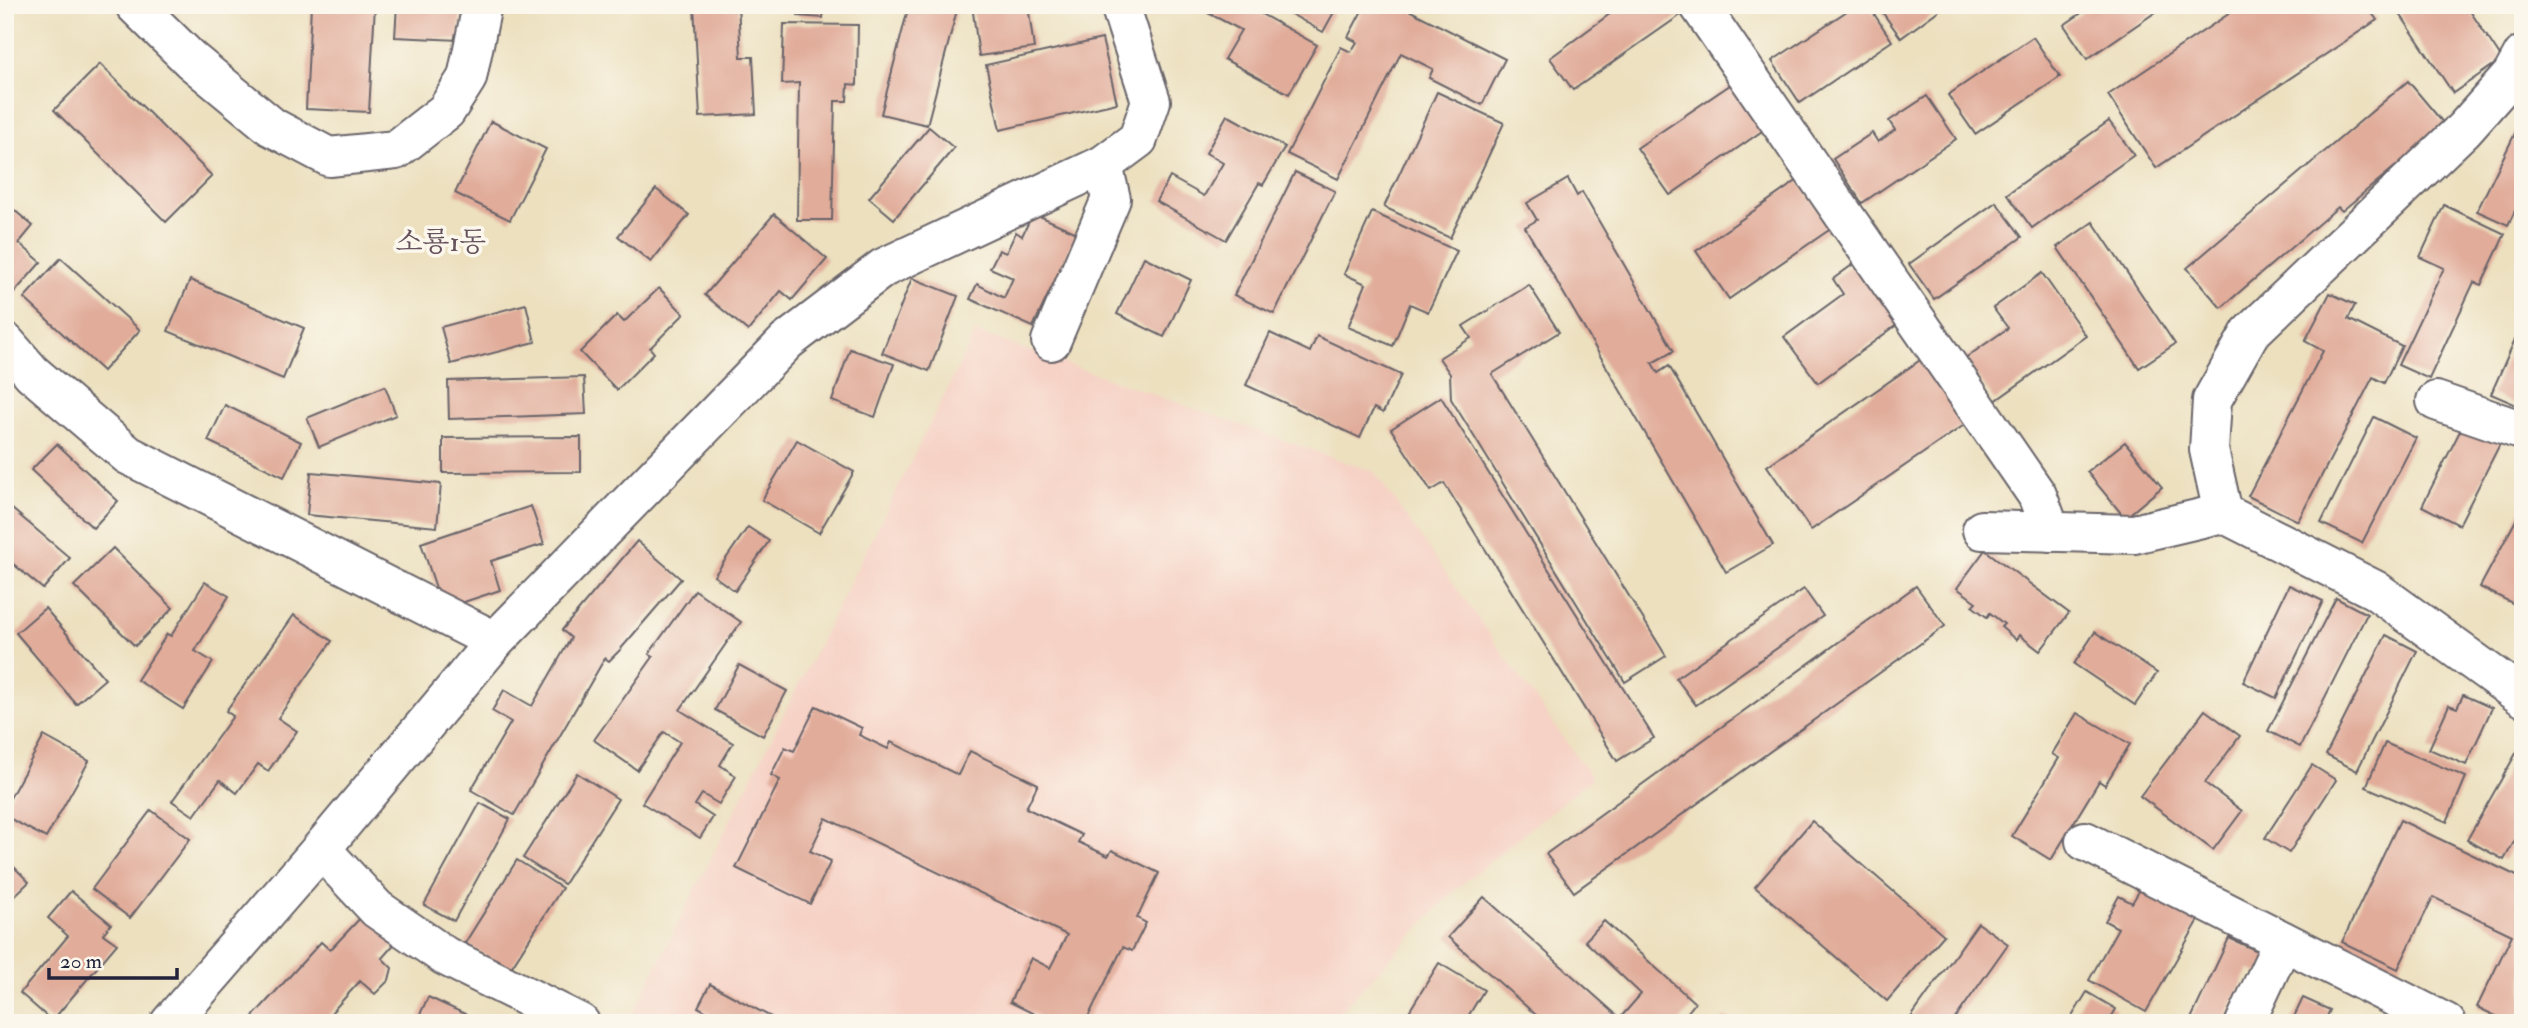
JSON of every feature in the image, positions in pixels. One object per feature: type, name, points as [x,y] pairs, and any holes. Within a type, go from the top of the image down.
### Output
[{"type":"street","points":[[135,5],[191,60],[272,127],[328,158],[396,150],[446,110],[467,78],[482,5]]},
{"type":"street","points":[[170,1023],[321,849],[495,641],[787,341],[883,268],[1103,165],[1138,139],[1151,101],[1120,5]]},
{"type":"street","points":[[1699,5],[2037,495],[2051,532]]},
{"type":"street","points":[[2222,513],[2209,450],[2212,400],[2250,333],[2465,129],[2512,75],[2523,55]]},
{"type":"street","points":[[1051,341],[1111,198],[1103,165]]},
{"type":"street","points":[[5,342],[32,373],[128,455],[495,641]]},
{"type":"street","points":[[2436,401],[2523,431]]},
{"type":"street","points":[[1982,530],[2134,534],[2222,513],[2375,590],[2523,697]]},
{"type":"street","points":[[2085,841],[2446,1023]]},
{"type":"street","points":[[321,849],[377,909],[434,948],[580,1023]]},
{"type":"street","points":[[2245,1023],[2283,941]]},
{"type":"shaded area","points":[[976,332],[1374,472],[1592,778],[1455,890],[1329,1023],[628,1023]]},
{"type":"building","points":[[311,5],[375,5],[369,112],[306,109]]},
{"type":"building","points":[[397,5],[461,5],[459,40],[395,37]]},
{"type":"building","points":[[694,5],[738,5],[741,57],[753,57],[756,114],[700,117]]},
{"type":"building","points":[[798,5],[824,5],[823,18],[798,16]]},
{"type":"building","points":[[909,5],[937,5],[957,10],[927,125],[881,114]]},
{"type":"building","points":[[972,5],[1028,5],[1034,48],[979,56]]},
{"type":"building","points":[[1212,5],[1245,5],[1317,45],[1289,94],[1224,59],[1241,30],[1208,13]]},
{"type":"building","points":[[1275,5],[1338,5],[1323,32]]},
{"type":"building","points":[[1365,5],[1399,5],[1505,59],[1482,105],[1429,78],[1433,69],[1401,53],[1338,179],[1287,154],[1341,47],[1351,52],[1357,42],[1348,37]]},
{"type":"building","points":[[1622,5],[1695,5],[1573,90],[1550,58]]},
{"type":"building","points":[[1856,5],[1868,5],[1892,41],[1800,103],[1772,61]]},
{"type":"building","points":[[1877,5],[1946,5],[1901,38]]},
{"type":"building","points":[[2093,5],[2166,5],[2087,59],[2064,25]]},
{"type":"building","points":[[2242,5],[2366,5],[2377,20],[2156,168],[2108,95]]},
{"type":"building","points":[[2394,5],[2466,5],[2502,59],[2453,93]]},
{"type":"building","points":[[784,24],[858,25],[857,85],[848,84],[847,101],[835,101],[832,220],[797,220],[799,83],[782,84]]},
{"type":"building","points":[[2033,37],[2060,77],[1975,134],[1948,95]]},
{"type":"building","points":[[1102,39],[1117,103],[1000,130],[986,65]]},
{"type":"building","points":[[100,64],[212,176],[166,222],[54,110]]},
{"type":"building","points":[[2408,81],[2445,125],[2342,211],[2338,207],[2221,308],[2187,268]]},
{"type":"building","points":[[1733,83],[1765,129],[1670,195],[1637,148]]},
{"type":"building","points":[[1437,92],[1504,123],[1450,238],[1384,207]]},
{"type":"building","points":[[1927,96],[1956,139],[1862,203],[1833,159],[1872,133],[1878,142],[1895,130],[1889,121]]},
{"type":"building","points":[[1227,115],[1285,147],[1263,185],[1259,183],[1226,240],[1156,201],[1170,177],[1204,196],[1223,163],[1206,153]]},
{"type":"building","points":[[2523,117],[2523,195],[2508,225],[2477,211]]},
{"type":"building","points":[[491,121],[546,149],[510,220],[455,193]]},
{"type":"building","points":[[2109,121],[2134,155],[2032,228],[2007,194]]},
{"type":"building","points":[[929,127],[954,148],[894,219],[869,198]]},
{"type":"building","points":[[1295,172],[1335,191],[1274,314],[1234,295]]},
{"type":"building","points":[[1568,179],[1577,196],[1582,192],[1674,351],[1652,363],[1658,373],[1669,366],[1773,545],[1726,572],[1525,227],[1537,220],[1527,203]]},
{"type":"building","points":[[1798,180],[1832,228],[1729,299],[1696,251]]},
{"type":"building","points":[[656,189],[689,215],[651,262],[618,236]]},
{"type":"building","points":[[1996,202],[2022,237],[1934,299],[1909,264]]},
{"type":"building","points":[[7,204],[33,226],[19,243],[41,262],[14,293],[5,285]]},
{"type":"building","points":[[2444,205],[2505,234],[2481,285],[2474,282],[2429,379],[2398,365],[2444,268],[2420,257]]},
{"type":"building","points":[[1372,212],[1457,251],[1428,312],[1410,304],[1393,346],[1348,327],[1366,284],[1344,274]]},
{"type":"building","points":[[1033,213],[1077,233],[1033,327],[970,299],[977,284],[1004,298],[1013,278],[990,268],[999,250],[1006,253],[1016,232],[1022,236]]},
{"type":"building","points":[[774,214],[827,259],[792,300],[781,291],[748,331],[705,295]]},
{"type":"building","points":[[2093,222],[2175,344],[2139,368],[2057,247]]},
{"type":"building","points":[[1866,255],[1910,315],[1818,383],[1784,337],[1843,294],[1833,279]]},
{"type":"building","points":[[1144,257],[1191,280],[1164,337],[1117,314]]},
{"type":"building","points":[[61,258],[140,330],[103,371],[24,298]]},
{"type":"building","points":[[2042,273],[2086,336],[1995,401],[1964,359],[2008,328],[1993,308]]},
{"type":"building","points":[[912,278],[958,296],[929,371],[882,353]]},
{"type":"building","points":[[190,280],[304,328],[283,379],[168,331]]},
{"type":"building","points":[[1529,285],[1559,332],[1492,374],[1666,656],[1625,682],[1451,399],[1450,374],[1439,358],[1471,338],[1463,326]]},
{"type":"building","points":[[659,288],[684,314],[650,348],[654,353],[617,390],[580,352],[617,315],[624,322]]},
{"type":"building","points":[[2330,293],[2355,305],[2348,319],[2402,346],[2384,383],[2373,377],[2298,521],[2248,496],[2323,351],[2305,341]]},
{"type":"building","points":[[526,304],[535,342],[451,364],[441,327]]},
{"type":"building","points":[[2523,321],[2523,402],[2521,407],[2491,394]]},
{"type":"building","points":[[1270,333],[1310,352],[1317,336],[1401,375],[1383,413],[1374,408],[1360,438],[1246,385]]},
{"type":"building","points":[[850,349],[894,364],[875,417],[832,401]]},
{"type":"building","points":[[1929,354],[1973,419],[1811,530],[1767,466]]},
{"type":"building","points":[[584,377],[586,414],[449,419],[448,381]]},
{"type":"building","points":[[385,386],[396,415],[319,447],[307,418]]},
{"type":"building","points":[[1441,397],[1654,738],[1617,761],[1444,483],[1431,491],[1391,429]]},
{"type":"building","points":[[225,405],[301,442],[284,477],[208,441]]},
{"type":"building","points":[[2374,417],[2416,438],[2362,543],[2321,523]]},
{"type":"building","points":[[2464,423],[2501,442],[2459,525],[2422,506]]},
{"type":"building","points":[[581,437],[581,472],[443,473],[443,438]]},
{"type":"building","points":[[797,440],[854,472],[819,533],[762,500]]},
{"type":"building","points":[[2125,442],[2162,487],[2125,518],[2087,472]]},
{"type":"building","points":[[57,444],[118,501],[93,528],[31,470]]},
{"type":"building","points":[[311,472],[441,484],[437,527],[307,515]]},
{"type":"building","points":[[5,503],[70,558],[43,589],[5,557]]},
{"type":"building","points":[[531,506],[544,544],[491,561],[500,590],[443,609],[421,543]]},
{"type":"building","points":[[2523,507],[2523,588],[2514,604],[2480,587]]},
{"type":"building","points":[[748,527],[769,541],[735,591],[714,576]]},
{"type":"building","points":[[637,541],[681,579],[619,651],[609,661],[605,658],[514,815],[471,790],[511,722],[492,711],[504,690],[532,706],[571,638],[562,630]]},
{"type":"building","points":[[113,548],[173,608],[135,646],[74,586]]},
{"type":"building","points":[[1985,550],[2069,613],[2040,651],[2019,635],[2016,640],[2001,627],[2004,624],[1990,613],[1987,617],[1972,606],[1976,602],[1957,588]]},
{"type":"building","points":[[205,582],[229,596],[195,651],[213,662],[183,709],[137,680],[167,634],[171,636]]},
{"type":"building","points":[[2289,585],[2323,601],[2276,698],[2243,682]]},
{"type":"building","points":[[1916,586],[1945,626],[1574,892],[1546,854]]},
{"type":"building","points":[[1804,589],[1823,616],[1696,705],[1676,678]]},
{"type":"building","points":[[695,590],[741,622],[680,710],[733,743],[720,765],[736,776],[719,804],[702,794],[695,805],[713,817],[700,838],[642,803],[680,742],[664,732],[637,770],[594,740],[653,657],[649,654]]},
{"type":"building","points":[[2336,598],[2367,614],[2300,747],[2268,731]]},
{"type":"building","points":[[45,608],[105,679],[76,704],[16,633]]},
{"type":"building","points":[[294,615],[332,641],[278,718],[297,731],[268,771],[258,764],[237,793],[220,780],[194,816],[172,801],[233,716],[226,711]]},
{"type":"building","points":[[2095,632],[2157,673],[2135,705],[2074,664]]},
{"type":"building","points":[[2386,635],[2417,651],[2357,771],[2326,755]]},
{"type":"building","points":[[739,665],[787,691],[763,736],[715,710]]},
{"type":"building","points":[[2463,695],[2492,708],[2466,765],[2429,749],[2449,705],[2457,708]]},
{"type":"building","points":[[816,706],[862,728],[859,735],[888,749],[891,742],[958,775],[970,751],[1038,784],[1026,808],[1082,835],[1078,842],[1108,856],[1112,850],[1159,873],[1137,918],[1146,923],[1132,951],[1123,947],[1085,1023],[1052,1023],[1010,1002],[1031,958],[1050,968],[1067,935],[826,818],[810,851],[831,861],[810,904],[736,868],[780,780],[771,775],[785,747],[794,751]]},
{"type":"building","points":[[2205,710],[2240,736],[2205,783],[2242,811],[2213,850],[2140,796]]},
{"type":"building","points":[[2077,713],[2130,744],[2105,785],[2099,781],[2051,860],[2012,836],[2059,758],[2052,754]]},
{"type":"building","points":[[44,736],[89,761],[46,838],[5,816],[5,807]]},
{"type":"building","points":[[2523,741],[2523,826],[2504,860],[2467,840]]},
{"type":"building","points":[[2385,743],[2466,777],[2447,822],[2366,787]]},
{"type":"building","points":[[2312,765],[2336,780],[2289,853],[2265,838]]},
{"type":"building","points":[[577,773],[618,799],[564,884],[523,858]]},
{"type":"building","points":[[480,803],[510,819],[454,921],[424,905]]},
{"type":"building","points":[[151,810],[190,839],[130,918],[92,889]]},
{"type":"building","points":[[2400,820],[2523,879],[2523,1023],[2510,1023],[2477,1007],[2512,935],[2433,897],[2398,969],[2342,942]]},
{"type":"building","points":[[1812,821],[1944,935],[1887,1001],[1755,887]]},
{"type":"building","points":[[5,858],[29,882],[5,905]]},
{"type":"building","points":[[517,860],[562,888],[509,971],[465,943]]},
{"type":"building","points":[[2141,888],[2199,920],[2146,1012],[2089,980],[2118,928],[2105,921],[2119,896],[2132,903]]},
{"type":"building","points":[[71,891],[111,924],[103,934],[117,944],[52,1021],[20,993],[68,936],[48,918]]},
{"type":"building","points":[[1484,897],[1620,1018],[1641,994],[1585,941],[1604,921],[1695,1003],[1679,1023],[1545,1023],[1448,937]]},
{"type":"building","points":[[365,913],[397,941],[382,958],[392,968],[389,980],[375,994],[360,981],[322,1023],[247,1023],[321,942],[330,950]]},
{"type":"building","points":[[1978,923],[2008,944],[1952,1023],[1907,1023]]},
{"type":"building","points":[[2229,938],[2268,956],[2259,974],[2249,969],[2223,1023],[2189,1023]]},
{"type":"building","points":[[1439,963],[1484,990],[1464,1023],[1402,1023]]},
{"type":"building","points":[[710,984],[782,1023],[727,1023],[698,1007]]},
{"type":"building","points":[[2087,992],[2116,1009],[2108,1023],[2068,1023]]},
{"type":"building","points":[[428,997],[465,1014],[461,1023],[416,1023]]},
{"type":"building","points":[[2303,998],[2330,1010],[2324,1023],[2291,1023]]},
{"type":"building","points":[[1723,1018],[1742,1021],[1742,1023],[1722,1023]]},
{"type":"district","name":"소룡1동","points":[[441,242]]}]
